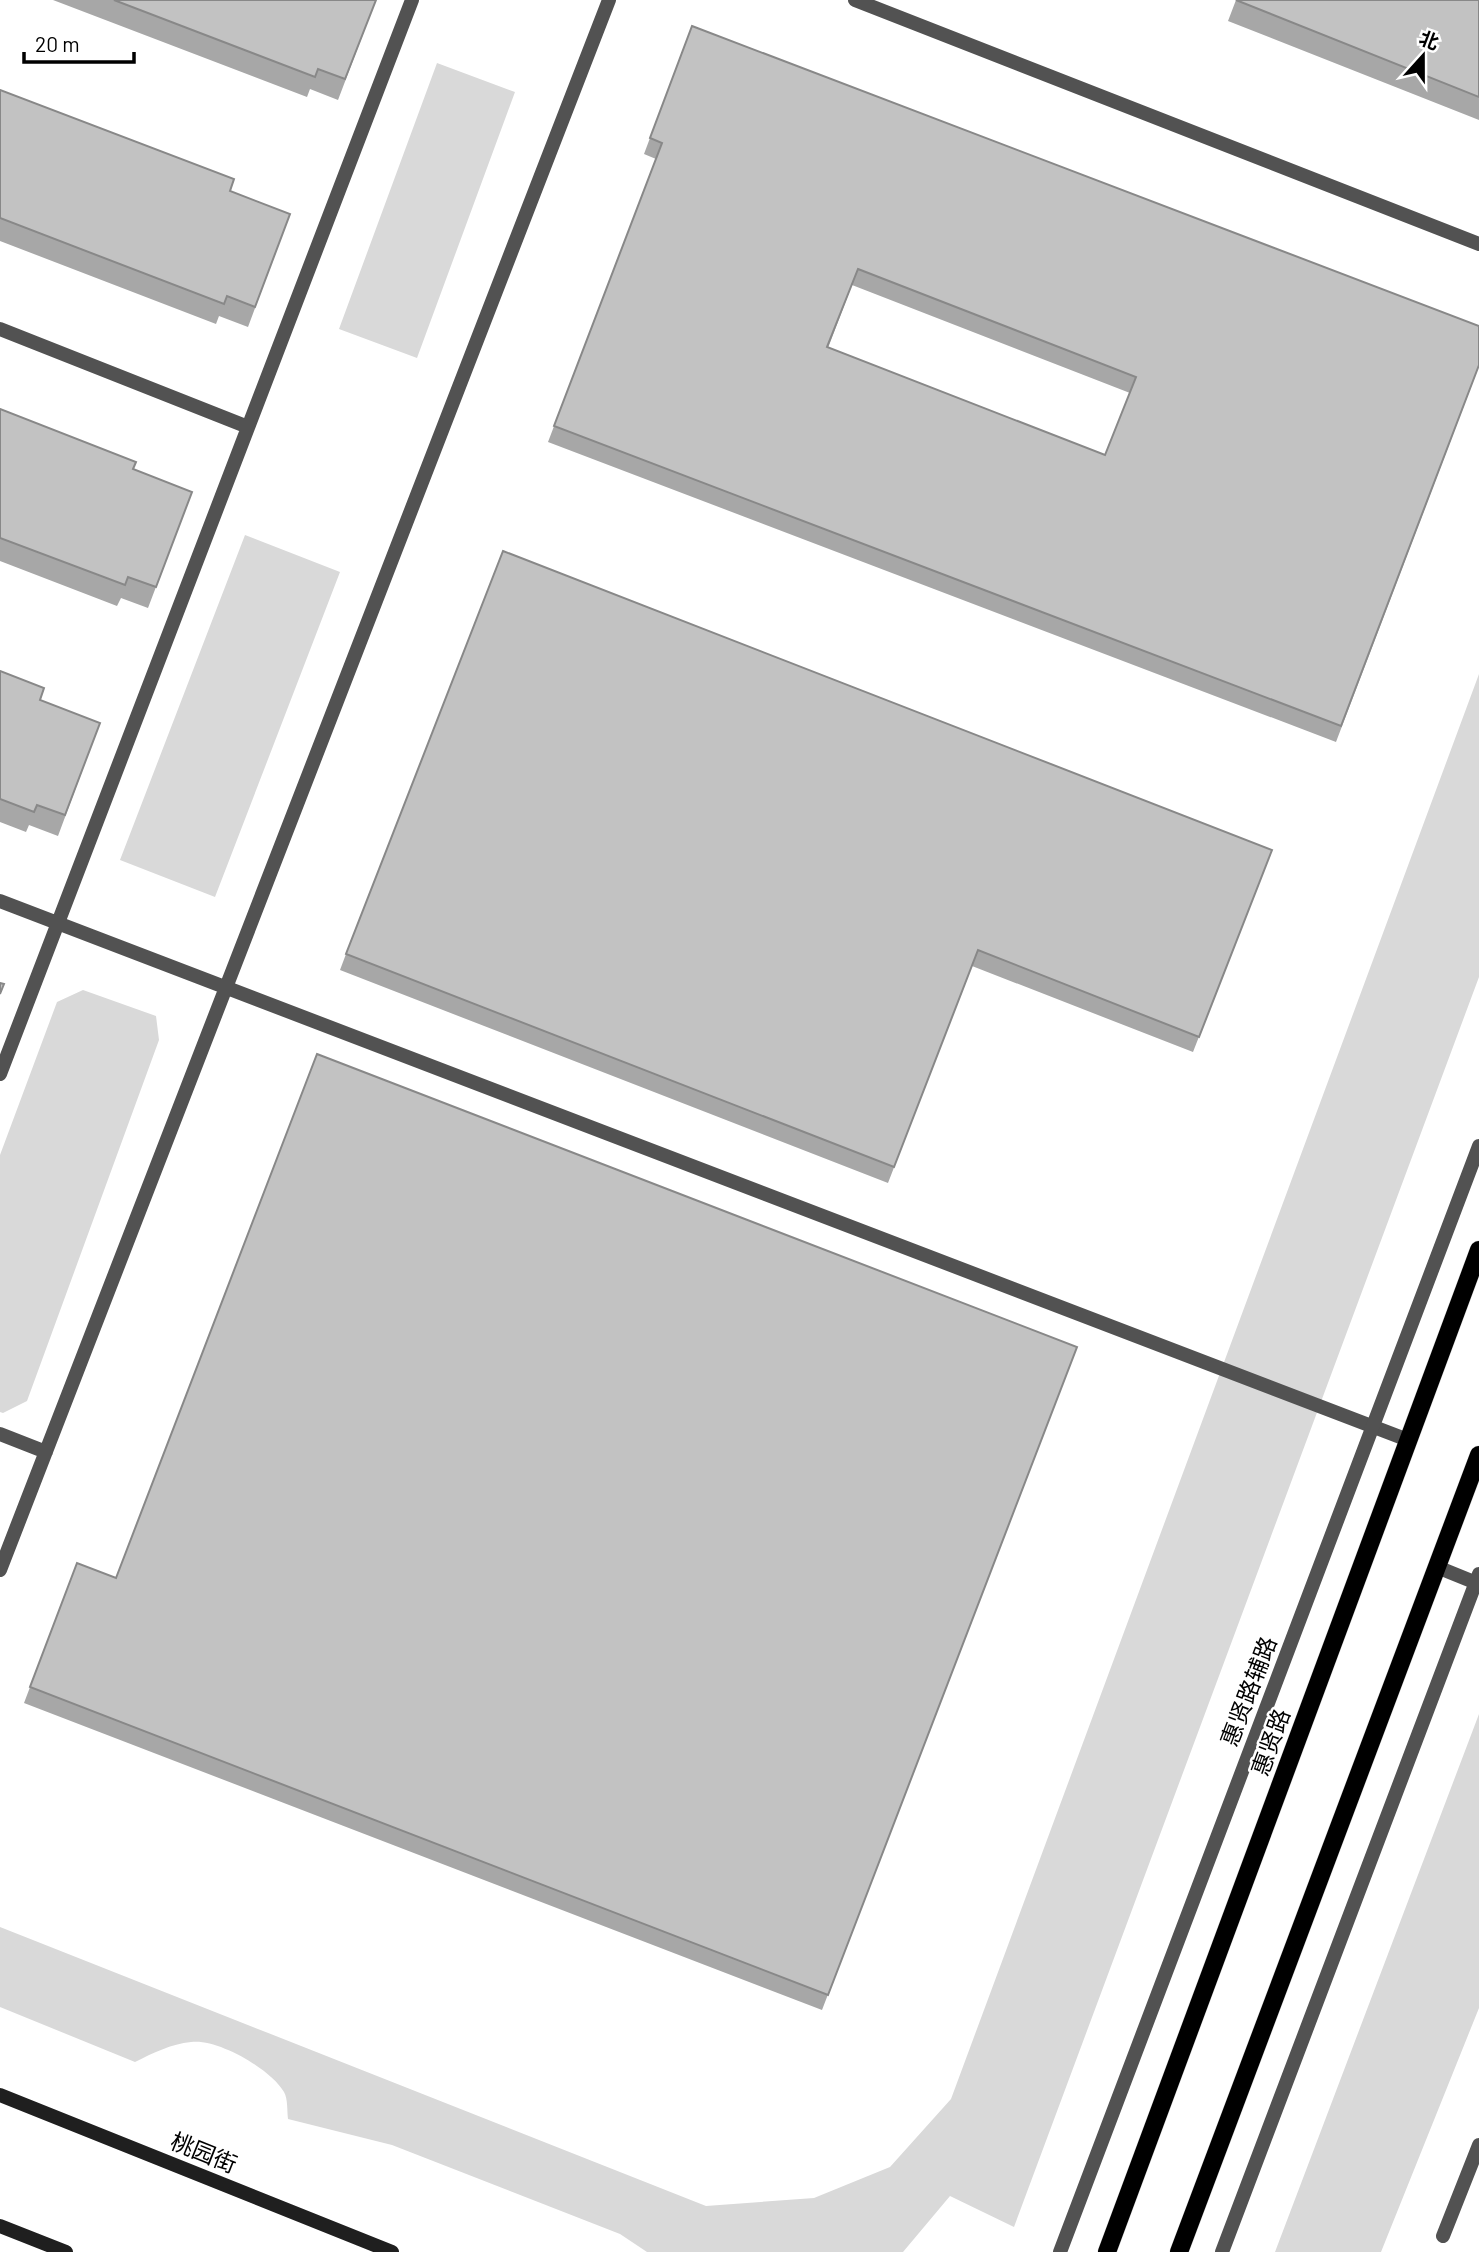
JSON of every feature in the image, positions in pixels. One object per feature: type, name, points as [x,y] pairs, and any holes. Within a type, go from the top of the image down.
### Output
[{"type":"main road","name":"惠贤路","points":[[1107,2252],[1479,1250]]},
{"type":"main road","points":[[1179,2252],[1479,1455]]},
{"type":"main road","name":"桃园街","points":[[0,2095],[391,2252]]},
{"type":"main road","points":[[0,2226],[66,2252]]},
{"type":"street","points":[[0,1074],[412,0]]},
{"type":"street","points":[[0,1570],[609,0]]},
{"type":"street","points":[[855,0],[1479,244]]},
{"type":"street","points":[[0,329],[248,427]]},
{"type":"street","points":[[0,901],[1408,1440]]},
{"type":"street","name":"惠贤路辅路","points":[[1060,2252],[1479,1146]]},
{"type":"street","points":[[0,1434],[46,1452]]},
{"type":"street","points":[[1222,2252],[1478,1580],[1437,1567]]},
{"type":"street","points":[[1443,2236],[1479,2145]]},
{"type":"shaded area","points":[[437,63],[515,92],[417,358],[339,329]]},
{"type":"shaded area","points":[[245,535],[340,572],[215,897],[120,860]]},
{"type":"shaded area","points":[[1479,674],[1479,977],[1014,2227],[950,2196],[903,2252],[647,2252],[620,2234],[392,2145],[288,2119],[285,2095],[277,2083],[256,2065],[215,2045],[202,2042],[184,2043],[135,2062],[0,2007],[0,1927],[706,2206],[814,2198],[890,2167],[951,2099]]},
{"type":"shaded area","points":[[83,990],[156,1016],[159,1040],[27,1401],[3,1413],[0,1412],[0,1155],[57,1002]]},
{"type":"shaded area","points":[[1479,1714],[1479,2008],[1381,2252],[1275,2252]]},
{"type":"building","points":[[114,0],[376,0],[345,79],[318,69],[315,77]]},
{"type":"building","points":[[1236,0],[1479,0],[1479,97]]},
{"type":"building","points":[[692,26],[1479,326],[1479,365],[1341,726],[554,426],[662,143],[650,138]],"holes":[[[858,269],[1136,377],[1105,455],[827,347]]]},
{"type":"building","points":[[0,90],[234,179],[230,191],[290,214],[255,307],[227,296],[224,304],[0,218]]},
{"type":"building","points":[[0,409],[136,462],[133,469],[192,492],[156,587],[128,577],[125,585],[0,538]]},
{"type":"building","points":[[503,551],[1272,850],[1199,1037],[978,950],[894,1167],[346,954]]},
{"type":"building","points":[[0,671],[44,688],[40,700],[100,723],[65,815],[37,805],[34,812],[0,799]]},
{"type":"building","points":[[317,1054],[1077,1347],[828,1995],[30,1687],[77,1563],[116,1578]]}]
